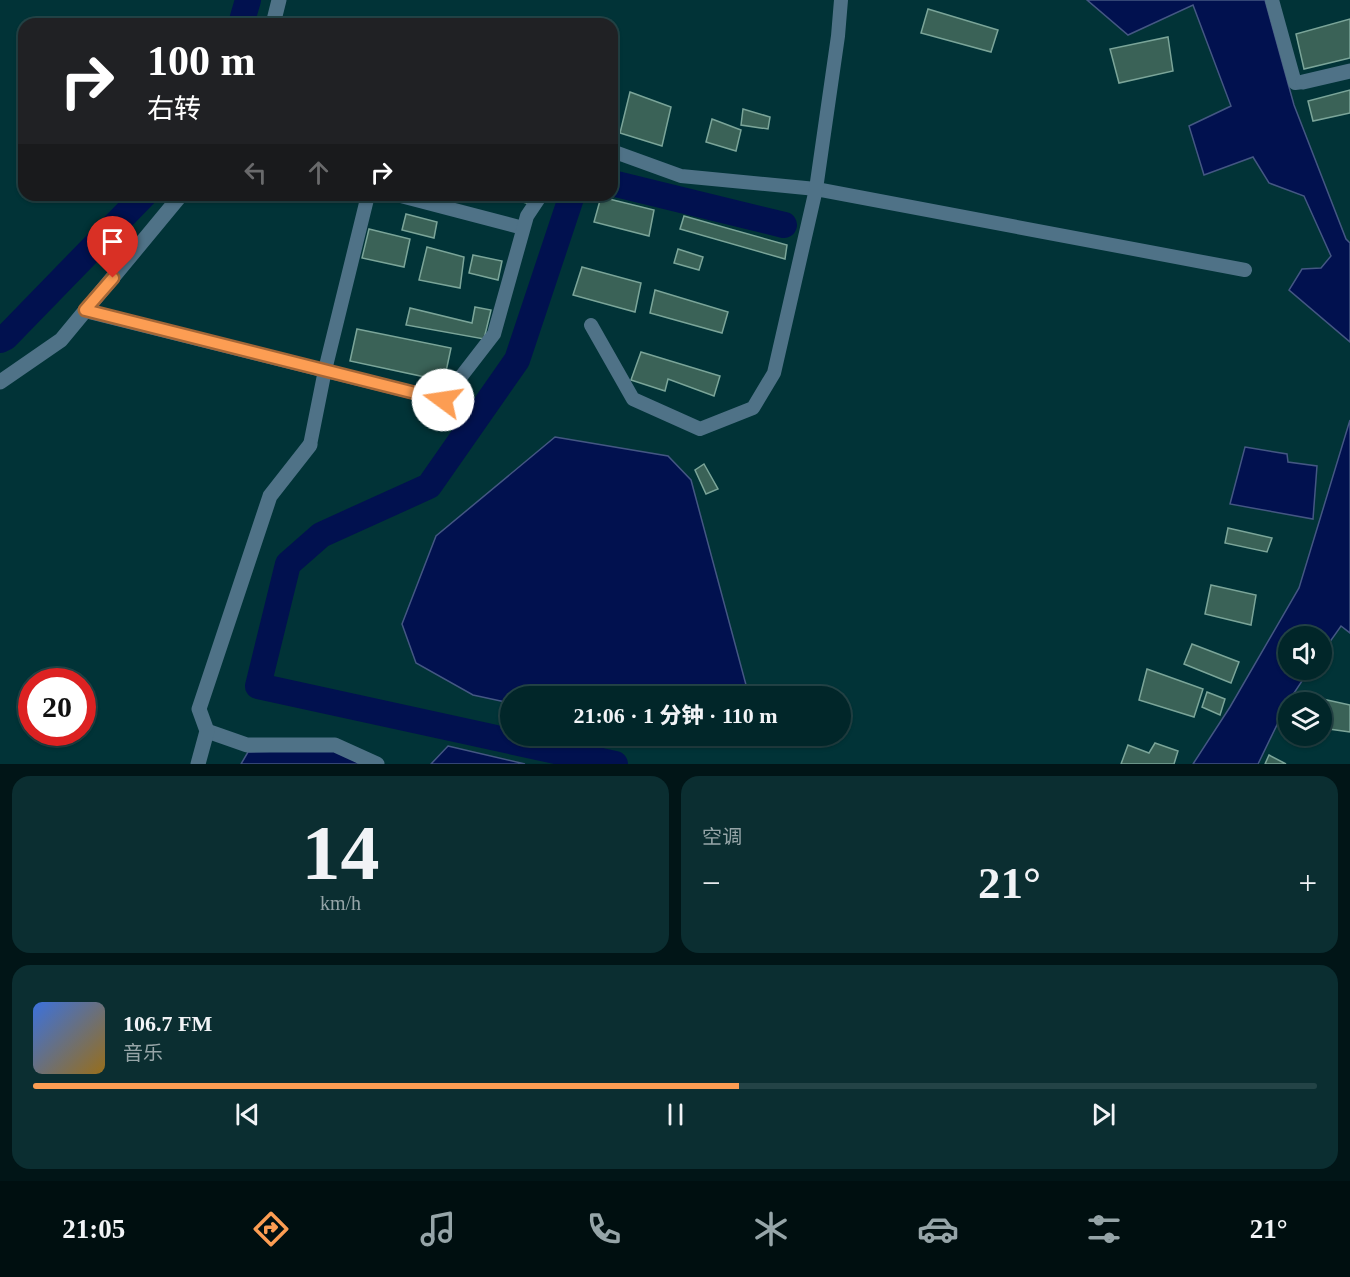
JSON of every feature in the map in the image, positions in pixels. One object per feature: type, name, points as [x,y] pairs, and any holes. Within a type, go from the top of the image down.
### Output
[{"type":"street","points":[[274,18],[279,0]]},
{"type":"street","points":[[1303,82],[1350,71]]},
{"type":"street","points":[[0,381],[61,340],[176,201]]},
{"type":"street","points":[[198,764],[207,731],[199,709],[270,496],[310,446]]},
{"type":"street","points":[[207,731],[247,745],[335,745],[377,764]]},
{"type":"lane","points":[[591,325],[633,399],[700,429],[753,408],[774,374],[816,189],[841,0]]},
{"type":"lane","points":[[1272,0],[1295,83],[1303,82]]},
{"type":"lane","points":[[618,153],[681,176],[816,189],[1245,270]]},
{"type":"lane","points":[[310,446],[325,370],[367,201]]},
{"type":"lane","points":[[420,201],[523,228]]},
{"type":"lane","points":[[85,310],[443,400],[494,334],[523,228],[527,216],[537,201]]},
{"type":"shaded area","points":[[1087,0],[1265,0],[1294,105],[1346,239],[1350,243],[1350,342],[1289,290],[1302,269],[1321,268],[1331,256],[1304,196],[1269,183],[1253,157],[1204,175],[1189,126],[1231,106],[1193,5],[1128,35]]},
{"type":"shaded area","points":[[1350,420],[1350,633],[1341,626],[1332,639],[1332,626],[1278,626],[1278,680],[1303,680],[1295,692],[1278,692],[1278,723],[1258,764],[1193,764],[1230,707],[1299,588]]},
{"type":"shaded area","points":[[555,437],[668,456],[691,480],[746,686],[500,686],[500,701],[473,695],[416,663],[402,624],[436,536]]},
{"type":"shaded area","points":[[1245,447],[1287,454],[1288,462],[1317,466],[1313,519],[1230,504]]},
{"type":"shaded area","points":[[448,746],[525,764],[431,764]]},
{"type":"shaded area","points":[[343,749],[359,764],[241,764],[248,752]]},
{"type":"building","points":[[928,9],[998,30],[991,52],[921,33]]},
{"type":"building","points":[[1350,19],[1350,58],[1304,69],[1296,34]]},
{"type":"building","points":[[1168,37],[1173,71],[1119,83],[1110,49]]},
{"type":"building","points":[[1350,90],[1350,113],[1313,121],[1308,101]]},
{"type":"building","points":[[630,92],[671,107],[662,146],[620,133]]},
{"type":"building","points":[[743,109],[770,117],[768,129],[741,125]]},
{"type":"building","points":[[712,119],[741,130],[736,151],[706,142]]},
{"type":"building","points":[[600,201],[617,201],[654,210],[649,236],[594,222]]},
{"type":"building","points":[[406,214],[437,222],[434,238],[402,230]]},
{"type":"building","points":[[684,216],[787,245],[785,259],[680,229]]},
{"type":"building","points":[[369,229],[410,239],[404,267],[362,258]]},
{"type":"building","points":[[427,247],[464,257],[460,288],[419,280]]},
{"type":"building","points":[[678,249],[703,257],[699,270],[674,263]]},
{"type":"building","points":[[473,255],[502,261],[498,280],[469,273]]},
{"type":"building","points":[[582,267],[641,283],[635,312],[573,295]]},
{"type":"building","points":[[655,290],[728,312],[722,333],[650,313]]},
{"type":"building","points":[[475,307],[491,310],[484,339],[406,325],[410,308],[472,323]]},
{"type":"building","points":[[357,329],[451,348],[444,381],[350,361]]},
{"type":"building","points":[[641,352],[720,376],[714,396],[668,379],[665,391],[631,380]]},
{"type":"building","points":[[704,464],[718,489],[706,494],[695,470]]},
{"type":"building","points":[[1228,528],[1272,538],[1267,552],[1225,543]]},
{"type":"building","points":[[1211,585],[1256,595],[1251,625],[1205,614]]},
{"type":"building","points":[[1192,644],[1239,662],[1231,683],[1184,664]]},
{"type":"building","points":[[1147,669],[1203,689],[1194,717],[1139,700]]},
{"type":"building","points":[[1207,692],[1225,699],[1220,715],[1202,707]]},
{"type":"building","points":[[1332,701],[1350,705],[1350,732],[1332,729]]},
{"type":"building","points":[[1155,743],[1178,751],[1174,764],[1121,764],[1128,745],[1149,753]]},
{"type":"building","points":[[1269,755],[1286,764],[1265,764]]},
{"type":"waterway","points":[[243,18],[248,0]]},
{"type":"waterway","points":[[618,184],[784,225]]},
{"type":"waterway","points":[[0,340],[6,337],[138,201]]},
{"type":"waterway","points":[[570,201],[517,360],[429,486],[321,535],[288,564],[258,686],[615,764]]},
{"type":"route","points":[[113,278],[85,310],[443,400]]}]
